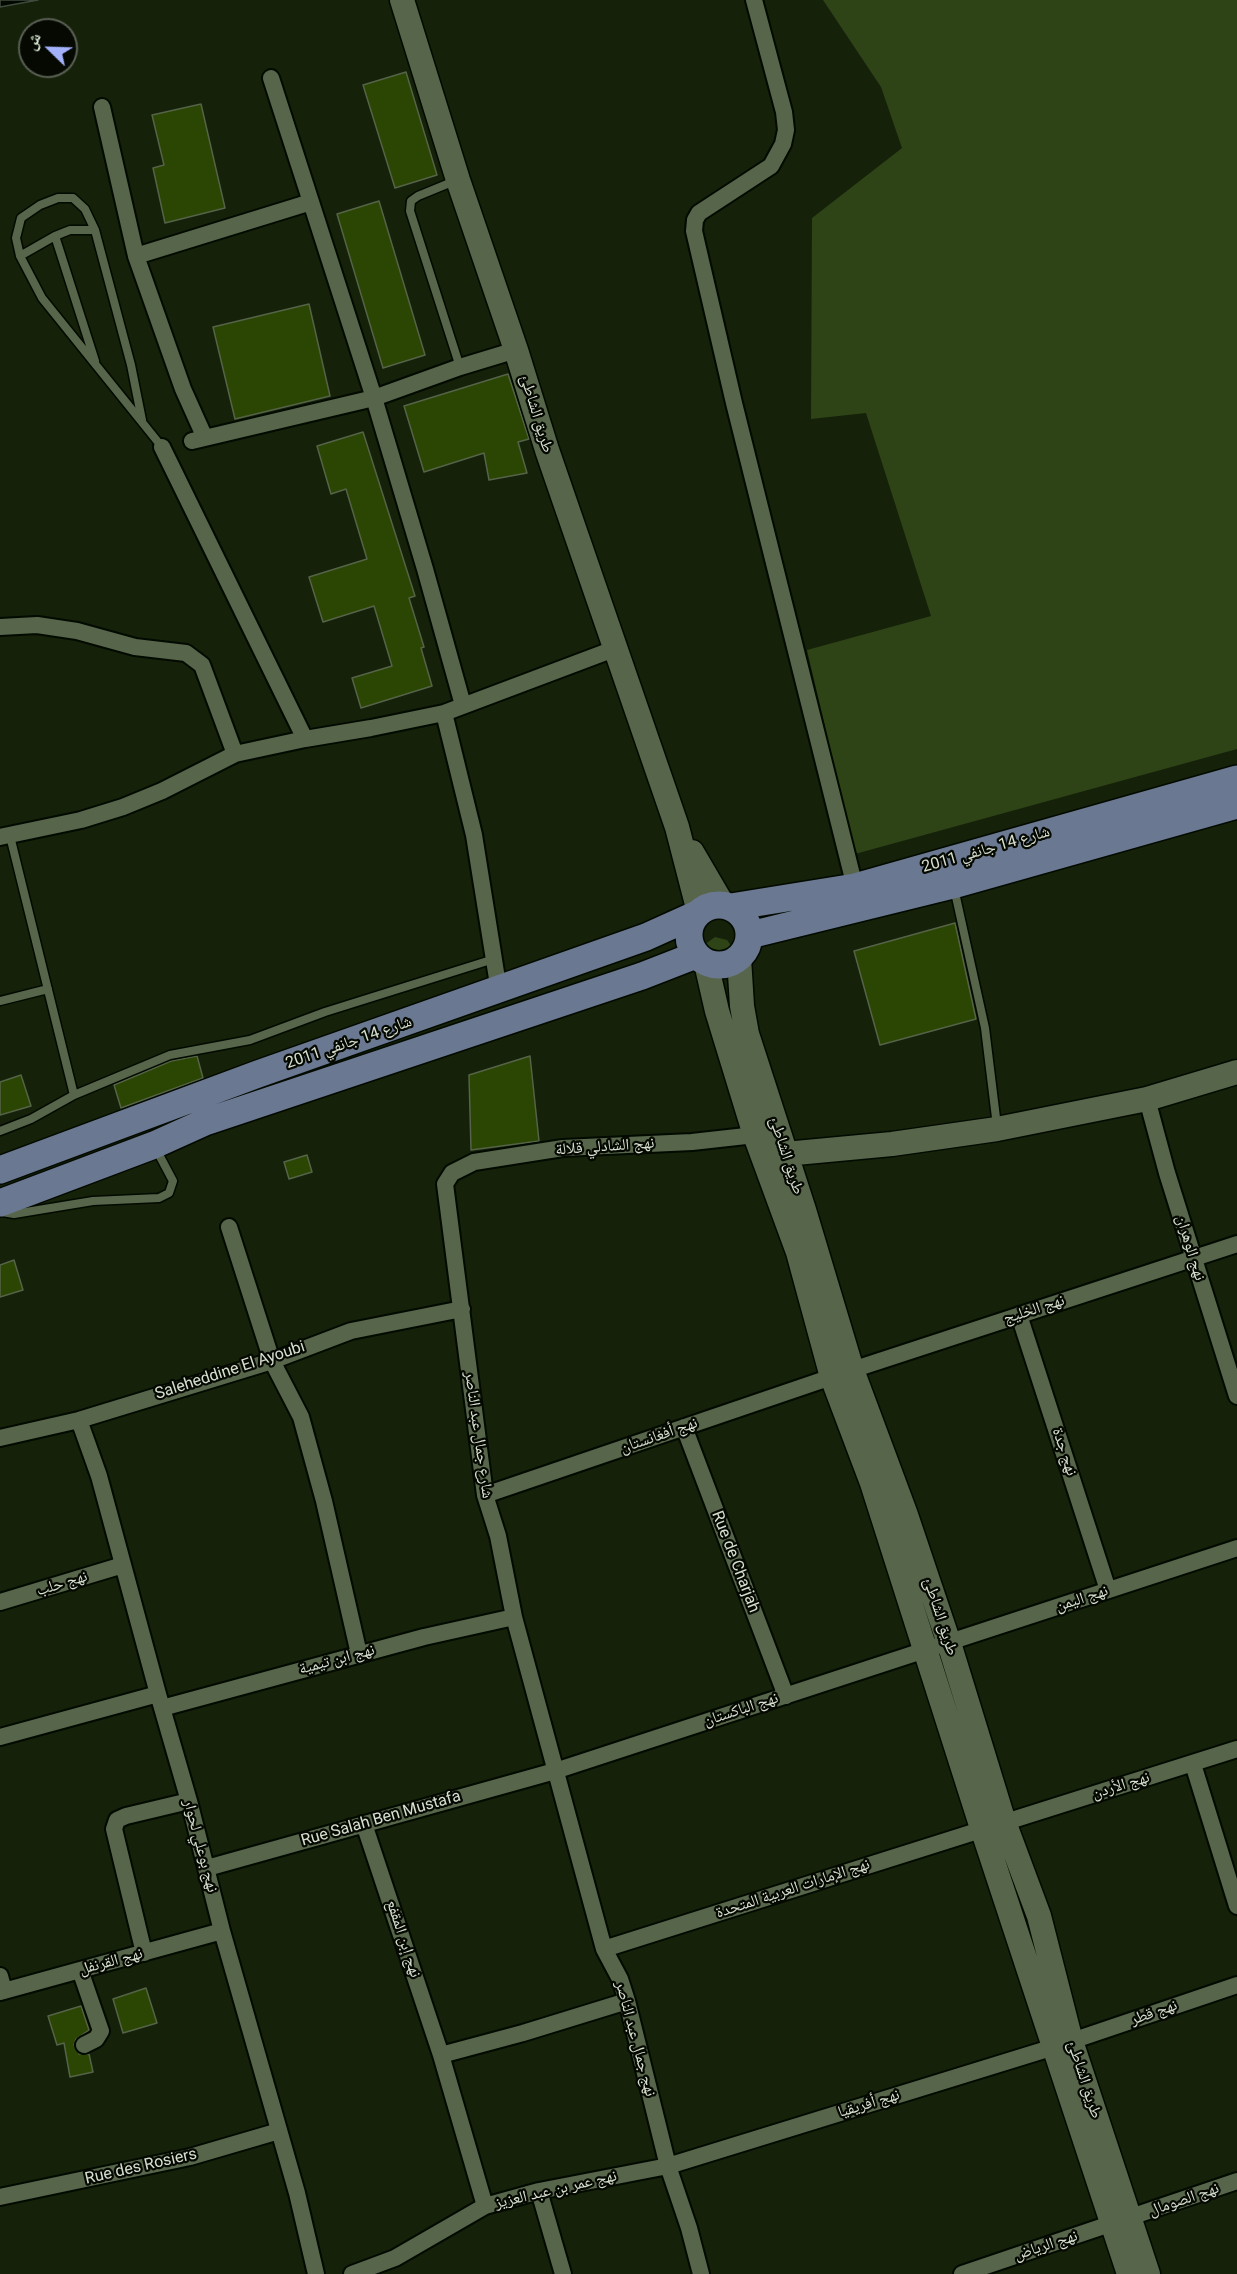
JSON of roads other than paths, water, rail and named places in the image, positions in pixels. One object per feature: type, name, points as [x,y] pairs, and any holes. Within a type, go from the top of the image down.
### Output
[{"type":"main road","name":"شارع 14 جانفي 2011","points":[[0,1170],[258,1074],[499,991],[713,910],[855,887],[1237,780]]},
{"type":"main road","name":"شارع 14 جانفي 2011","points":[[744,947],[1237,805]]},
{"type":"main road","points":[[713,910],[741,914],[747,924],[744,947],[729,964],[718,966],[701,959],[689,939],[692,921],[713,910]]},
{"type":"main road","name":"شارع 14 جانفي 2011","points":[[1,1203],[154,1145],[205,1122],[642,976],[701,959]]},
{"type":"street","name":"طريق الشاطئ","points":[[402,0],[458,180],[516,350],[546,450],[614,649],[676,826],[713,910]]},
{"type":"street","points":[[754,0],[784,112],[786,130],[783,144],[771,166],[699,213],[695,220],[694,231],[734,403],[855,887]]},
{"type":"street","points":[[271,78],[374,398],[463,705]]},
{"type":"street","points":[[102,107],[136,256],[199,439],[374,398],[460,367],[516,350]]},
{"type":"street","points":[[136,256],[311,202]]},
{"type":"street","points":[[162,447],[305,739]]},
{"type":"street","points":[[0,627],[37,625],[77,631],[135,647],[186,652],[202,665],[235,754]]},
{"type":"street","points":[[5,837],[81,820],[123,807],[162,791],[235,754],[444,713],[614,649]]},
{"type":"street","points":[[444,713],[474,835],[499,991]]},
{"type":"street","name":"طريق الشاطئ","points":[[744,947],[742,1006],[747,1034],[804,1210],[842,1374],[872,1483],[937,1647],[1062,2044],[1122,2221],[1148,2274]]},
{"type":"street","name":"طريق الشاطئ","points":[[701,959],[755,1134],[842,1374]]},
{"type":"street","points":[[785,1154],[892,1144],[997,1129],[1147,1099],[1237,1072]]},
{"type":"street","name":"نهج الوهران","points":[[1147,1099],[1237,1396]]},
{"type":"street","name":"نهج الشادلي قلالة","points":[[458,1170],[474,1162],[563,1148],[692,1142],[755,1134]]},
{"type":"street","name":"شارع جمال عبد الناصر","points":[[458,1170],[447,1179],[445,1192],[485,1495],[498,1536],[514,1617],[555,1771]]},
{"type":"street","points":[[228,1227],[272,1361],[301,1417],[324,1501],[359,1654]]},
{"type":"street","name":"نهج الخليج","points":[[842,1374],[1237,1244]]},
{"type":"street","name":"Saleheddine El Ayoubi","points":[[0,1438],[79,1419],[272,1361],[351,1330],[462,1309]]},
{"type":"street","name":"نهج جدة","points":[[1019,1315],[1108,1590]]},
{"type":"street","name":"نهج أفغانستان","points":[[485,1495],[842,1374]]},
{"type":"street","name":"نهج بوعلي لحوار","points":[[79,1419],[99,1476],[189,1801],[222,1931],[297,2193],[316,2274]]},
{"type":"street","name":"Rue de Charjah","points":[[684,1427],[786,1696]]},
{"type":"street","name":"نهج اليمن","points":[[937,1647],[1237,1548]]},
{"type":"street","name":"نهج حلب","points":[[0,1602],[123,1565]]},
{"type":"street","name":"نهج ابن تيمية","points":[[0,1737],[514,1617]]},
{"type":"street","name":"نهج الباكستان","points":[[555,1771],[937,1647]]},
{"type":"street","name":"نهج الأردن","points":[[993,1825],[1237,1749]]},
{"type":"street","points":[[1193,1764],[1237,1906]]},
{"type":"street","name":"Rue Salah Ben Mustafa","points":[[207,1868],[555,1771]]},
{"type":"street","name":"نهج جمال عبد الناصر","points":[[555,1771],[604,1949],[620,1979],[627,2001],[668,2166],[689,2228],[701,2274]]},
{"type":"street","points":[[144,1953],[114,1829],[117,1820],[126,1816],[189,1801]]},
{"type":"street","name":"نهج إبن المقفع","points":[[364,1824],[441,2055],[485,2206]]},
{"type":"street","name":"نهج الإمارات العربية المتحدة","points":[[604,1949],[993,1825]]},
{"type":"street","name":"نهج القرنفل","points":[[1,1986],[80,1970],[222,1931]]},
{"type":"street","points":[[80,1970],[101,2031],[96,2039],[84,2045]]},
{"type":"street","name":"نهج قطر","points":[[1062,2044],[1237,1985]]},
{"type":"street","points":[[441,2055],[627,2001]]},
{"type":"street","name":"نهج أفريقيا","points":[[668,2166],[1062,2044]]},
{"type":"street","name":"Rue des Rosiers","points":[[0,2197],[190,2157],[279,2131]]},
{"type":"street","name":"نهج عمر بن عبد العزيز","points":[[352,2274],[395,2258],[485,2206],[539,2191],[668,2166]]},
{"type":"street","name":"نهج الصومال","points":[[1122,2221],[1237,2181]]},
{"type":"street","points":[[539,2191],[563,2274]]},
{"type":"street","name":"طريق الشاطئ","points":[[1122,2221],[1129,2274]]},
{"type":"street","name":"نهج الرياض","points":[[962,2274],[1122,2221]]},
{"type":"lane","points":[[458,180],[418,196],[411,201],[410,212],[460,367]]},
{"type":"lane","points":[[142,423],[131,365],[95,230],[85,209],[73,198],[58,198],[40,205],[21,218],[16,238],[20,256],[42,298],[97,368],[142,423],[162,447]]},
{"type":"lane","points":[[20,256],[70,230],[95,230]]},
{"type":"lane","points":[[56,236],[97,368]]},
{"type":"lane","points":[[5,837],[48,989],[74,1095]]},
{"type":"lane","points":[[953,885],[985,1028],[997,1129]]},
{"type":"lane","points":[[0,1131],[31,1119],[74,1095],[171,1055],[250,1040],[326,1012],[494,959]]},
{"type":"lane","points":[[0,1001],[48,989]]},
{"type":"lane","points":[[1,1203],[2,1212],[14,1214],[93,1201],[159,1198],[169,1193],[173,1181],[154,1145]]}]
